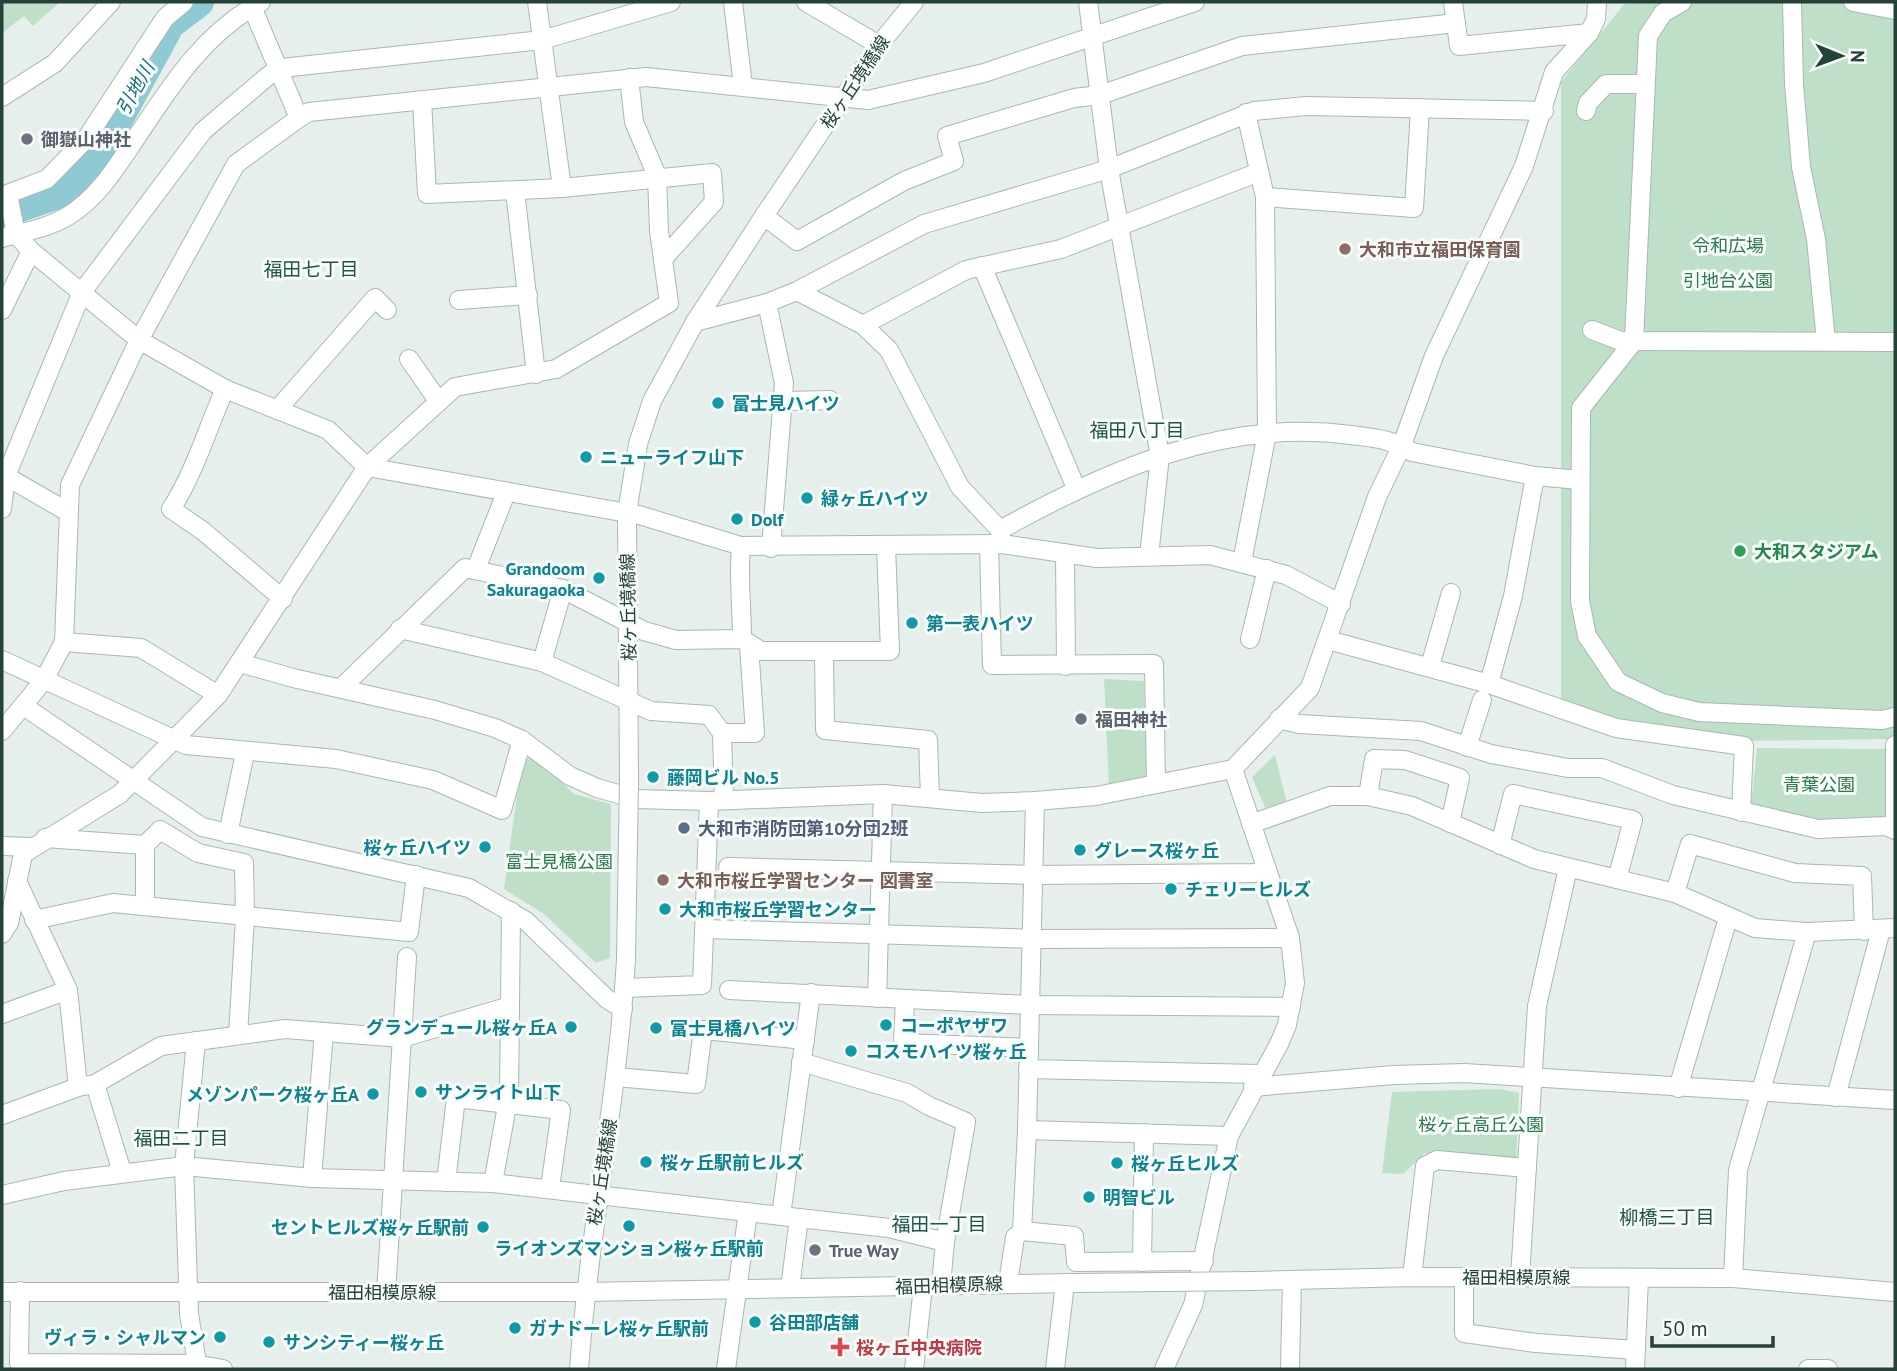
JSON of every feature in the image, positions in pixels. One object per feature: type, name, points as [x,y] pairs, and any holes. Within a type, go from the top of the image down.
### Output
[{"type":"street","points":[[2,97],[55,62],[111,2]]},
{"type":"street","points":[[184,2],[165,18],[86,139],[47,179],[5,195],[11,233],[139,340],[225,389],[328,430],[367,467],[627,513],[741,546],[886,546],[997,539],[1097,558],[1210,555],[1267,569],[1341,604]]},
{"type":"street","points":[[537,2],[562,188]]},
{"type":"street","points":[[2,509],[4,475],[82,292],[203,131],[278,69],[542,40],[671,2]]},
{"type":"street","points":[[733,2],[743,86]]},
{"type":"street","points":[[806,2],[879,45]]},
{"type":"street","name":"桜ヶ丘境橋線","points":[[579,1369],[584,1292],[624,1009],[630,702],[627,513],[638,444],[652,401],[695,322],[879,45],[914,2]]},
{"type":"street","points":[[1088,2],[1109,169],[1160,456],[1149,556]]},
{"type":"street","points":[[2,732],[25,707],[44,680],[64,642],[70,485],[139,340],[236,164],[299,118],[309,112],[629,78],[743,86],[868,100],[984,73],[1195,2]]},
{"type":"street","points":[[1453,2],[1459,46],[1589,33]]},
{"type":"street","points":[[240,663],[293,678],[435,710],[495,728],[522,740],[570,776],[597,788],[636,799],[717,800],[883,794],[982,803],[1035,801],[1096,796],[1233,769],[1310,688],[1377,497],[1402,445],[1434,356],[1524,166],[1555,72],[1589,33],[1596,19],[1597,2]]},
{"type":"street","points":[[1682,2],[1663,13],[1648,36],[1643,84],[1634,341],[1581,408],[1580,601],[1587,636],[1618,682],[1662,703],[1699,712],[1882,720],[1895,717]]},
{"type":"street","points":[[1792,2],[1794,84],[1801,167],[1816,239],[1826,341]]},
{"type":"street","points":[[1853,2],[1895,10]]},
{"type":"street","points":[[11,233],[53,224],[85,204],[107,180],[186,65],[221,27],[256,4],[278,69],[299,118]]},
{"type":"street","points":[[764,216],[797,241],[904,181],[954,161],[947,136],[1074,98],[1100,95],[1242,46],[1455,23]]},
{"type":"street","points":[[2,934],[9,923],[23,854],[100,807],[133,782],[218,695],[367,467],[455,387],[556,369],[668,303],[657,176],[634,122],[629,78]]},
{"type":"street","points":[[1586,111],[1588,103],[1606,84],[1643,84]]},
{"type":"street","points":[[422,100],[427,194],[562,188],[657,176],[712,173],[714,202],[663,260]]},
{"type":"street","points":[[695,322],[767,303],[797,291],[924,224],[1109,169],[1246,113],[1306,106],[1544,111]]},
{"type":"street","points":[[1265,197],[1414,208],[1420,108]]},
{"type":"street","points":[[1242,562],[1267,433],[1265,197],[1246,113]]},
{"type":"street","points":[[863,325],[966,270],[1061,249],[1259,172]]},
{"type":"street","points":[[515,191],[536,374]]},
{"type":"street","points":[[2,310],[32,251]]},
{"type":"street","points":[[982,265],[1076,488]]},
{"type":"street","points":[[797,291],[863,325],[889,350],[907,379],[942,456],[960,487],[997,539],[992,665],[1154,664],[1156,783]]},
{"type":"street","points":[[459,300],[528,295]]},
{"type":"street","points":[[277,410],[375,299],[387,310]]},
{"type":"street","points":[[767,303],[784,383],[771,548]]},
{"type":"street","points":[[1592,330],[1621,341],[1895,342]]},
{"type":"street","points":[[410,359],[439,402]]},
{"type":"street","points":[[225,389],[204,435],[190,479],[171,509],[203,531],[283,599]]},
{"type":"street","points":[[784,401],[830,400]]},
{"type":"street","points":[[997,539],[1076,488],[1160,456],[1267,433],[1324,432],[1395,441],[1412,452],[1535,477],[1580,480]]},
{"type":"street","points":[[4,475],[68,512]]},
{"type":"street","points":[[1467,747],[1486,692],[1513,596],[1535,477]]},
{"type":"street","points":[[476,569],[506,493]]},
{"type":"street","points":[[722,733],[755,733],[743,589],[738,582],[741,546]]},
{"type":"street","points":[[341,688],[465,568],[563,590],[630,624],[676,640],[746,643],[761,651],[890,651],[886,546]]},
{"type":"street","points":[[1065,553],[1066,666]]},
{"type":"street","points":[[1250,639],[1267,569]]},
{"type":"street","points":[[542,662],[563,590]]},
{"type":"street","points":[[1430,666],[1451,593]]},
{"type":"street","points":[[400,629],[542,662],[630,702],[661,713],[709,715],[722,733],[702,985],[624,988]]},
{"type":"street","points":[[1328,640],[1430,666],[1486,692],[1616,728],[1744,746],[1741,812]]},
{"type":"street","points":[[64,642],[141,648],[218,695]]},
{"type":"street","points":[[824,652],[825,730],[928,740],[930,798]]},
{"type":"street","points":[[2,660],[173,741],[244,753],[336,759],[433,780],[502,810],[522,740]]},
{"type":"street","points":[[25,707],[202,827],[468,888],[526,921],[607,999],[624,1009]]},
{"type":"street","points":[[1279,719],[1300,724],[1421,730],[1467,747],[1567,768],[1602,768],[1673,795],[1818,829],[1886,826],[1895,830]]},
{"type":"street","points":[[1895,745],[1895,823]]},
{"type":"street","points":[[228,834],[244,753]]},
{"type":"street","points":[[1368,796],[1374,759],[1405,760],[1460,778],[1450,823]]},
{"type":"street","points":[[1164,1369],[1193,1305],[1228,1136],[1256,1081],[1279,1044],[1296,983],[1290,938],[1233,769]]},
{"type":"street","points":[[877,998],[883,794]]},
{"type":"street","points":[[1500,845],[1513,794],[1633,820],[1617,879]]},
{"type":"street","points":[[1251,824],[1330,796],[1368,796],[1412,806],[1500,845],[1568,868],[1675,893],[1728,918],[1768,931],[1880,929]]},
{"type":"street","points":[[1009,1283],[1016,1237],[1022,1231],[1035,801]]},
{"type":"street","points":[[145,906],[145,845],[160,830],[198,853],[244,863],[245,918],[238,1035]]},
{"type":"street","points":[[2,846],[38,843],[145,845]]},
{"type":"street","points":[[1675,893],[1690,844],[1795,873],[1863,876],[1880,929],[1836,1097]]},
{"type":"street","points":[[728,867],[1032,875],[1248,873],[1267,870]]},
{"type":"street","points":[[1520,1277],[1539,991],[1568,868]]},
{"type":"street","points":[[34,920],[113,903],[409,932],[416,875]]},
{"type":"street","points":[[17,881],[68,990],[87,1085],[122,1172]]},
{"type":"street","points":[[493,1183],[511,1078],[511,911]]},
{"type":"street","points":[[1678,1088],[1728,918]]},
{"type":"street","points":[[705,929],[1031,939],[1290,938]]},
{"type":"street","points":[[1733,1278],[1738,1170],[1807,932]]},
{"type":"street","points":[[386,1293],[407,957]]},
{"type":"street","points":[[2,1014],[68,990]]},
{"type":"street","points":[[729,990],[1029,1006],[1291,1007]]},
{"type":"street","points":[[790,1288],[790,1217],[801,1062],[811,993]]},
{"type":"street","points":[[905,1001],[903,1043],[1028,1048]]},
{"type":"street","points":[[2,1115],[87,1085],[162,1046],[285,1030],[402,1038],[510,1006]]},
{"type":"street","points":[[616,1077],[696,1084],[704,1030],[805,1040]]},
{"type":"street","points":[[312,1178],[324,1032]]},
{"type":"street","points":[[196,1041],[184,1166],[189,1293],[196,1366]]},
{"type":"street","points":[[801,1062],[907,1093],[929,1107],[966,1122],[945,1242],[932,1286],[914,1369]]},
{"type":"street","points":[[1028,1069],[1256,1081],[1464,1073],[1895,1100]]},
{"type":"street","points":[[446,1182],[456,1098],[561,1110],[550,1188]]},
{"type":"street","points":[[1027,1130],[1228,1136]]},
{"type":"street","points":[[1143,1262],[1144,1133]]},
{"type":"street","points":[[1412,1277],[1425,1166],[1437,1160],[1527,1168]]},
{"type":"street","points":[[2,1195],[122,1172],[184,1166],[312,1178],[493,1183],[550,1188],[889,1228],[945,1242]]},
{"type":"street","points":[[726,1369],[748,1212]]},
{"type":"street","points":[[1022,1231],[1074,1236],[1076,1262],[1204,1261]]},
{"type":"street","points":[[1464,1277],[1464,1332],[1536,1343],[1636,1350]]},
{"type":"street","name":"福田相模原線","points":[[11,1292],[584,1292],[1009,1283],[1520,1277],[1733,1278],[1895,1293]]},
{"type":"street","points":[[1635,1369],[1639,1278]]},
{"type":"street","points":[[1290,1369],[1292,1280]]},
{"type":"street","points":[[1055,1369],[1071,1283]]},
{"type":"street","points":[[11,1292],[19,1363],[196,1366],[223,1369]]},
{"type":"street","points":[[1808,1369],[1828,1369]]},
{"type":"green space","points":[[2,2],[60,2],[33,26],[24,16],[2,33]]},
{"type":"green space","name":"引地台公園","points":[[1626,2],[1895,2],[1895,739],[1743,741],[1628,725],[1561,698],[1561,82]]},
{"type":"green space","points":[[1104,679],[1144,681],[1147,778],[1109,787]]},
{"type":"green space","name":"青葉公園","points":[[1757,748],[1886,749],[1886,818],[1812,820],[1751,806]]},
{"type":"green space","points":[[1275,755],[1287,804],[1266,810],[1252,777]]},
{"type":"green space","name":"富士見橋公園","points":[[535,756],[574,794],[611,804],[610,958],[596,963],[544,914],[504,889],[522,760]]},
{"type":"green space","name":"桜ヶ丘高丘公園","points":[[1500,1089],[1519,1093],[1516,1162],[1425,1153],[1403,1174],[1382,1173],[1392,1092]]},
{"type":"waterway","name":"引地川","points":[[2,213],[70,190],[109,136],[170,24],[199,2]]},
{"type":"place","name":"御嶽山神社","points":[[27,139]]},
{"type":"place","name":"大和市立福田保育園","points":[[1345,249]]},
{"type":"place","name":"富士見ハイツ","points":[[718,403]]},
{"type":"place","name":"ニューライフ山下","points":[[586,457]]},
{"type":"place","name":"緑ヶ丘ハイツ","points":[[807,498]]},
{"type":"place","name":"Dolf","points":[[737,519]]},
{"type":"place","name":"大和スタジアム","points":[[1740,551]]},
{"type":"place","name":"Grandoom Sakuragaoka","points":[[599,578]]},
{"type":"place","name":"第一表ハイツ","points":[[912,623]]},
{"type":"place","name":"福田神社","points":[[1081,719]]},
{"type":"place","name":"藤岡ビル No.5","points":[[653,777]]},
{"type":"place","name":"大和市消防団第10分団2班","points":[[684,828]]},
{"type":"place","name":"桜ヶ丘ハイツ","points":[[485,847]]},
{"type":"place","name":"グレース桜ヶ丘","points":[[1080,850]]},
{"type":"place","name":"大和市桜丘学習センター 図書室","points":[[663,880]]},
{"type":"place","name":"チェリーヒルズ","points":[[1171,889]]},
{"type":"place","name":"大和市桜丘学習センター","points":[[665,909]]},
{"type":"place","name":"コーポヤザワ","points":[[886,1025]]},
{"type":"place","name":"グランデュール桜ヶ丘A","points":[[571,1027]]},
{"type":"place","name":"富士見橋ハイツ","points":[[656,1028]]},
{"type":"place","name":"コスモハイツ桜ヶ丘","points":[[851,1051]]},
{"type":"place","name":"サンライト山下","points":[[421,1092]]},
{"type":"place","name":"メゾンパーク桜ヶ丘A","points":[[373,1094]]},
{"type":"place","name":"桜ヶ丘駅前ヒルズ","points":[[646,1162]]},
{"type":"place","name":"桜ヶ丘ヒルズ","points":[[1117,1163]]},
{"type":"place","name":"明智ビル","points":[[1089,1197]]},
{"type":"place","name":"ライオンズマンション桜ヶ丘駅前","points":[[629,1226]]},
{"type":"place","name":"セントヒルズ桜ヶ丘駅前","points":[[483,1227]]},
{"type":"place","name":"True Way","points":[[815,1250]]},
{"type":"place","name":"谷田部店舗","points":[[755,1322]]},
{"type":"place","name":"ガナドーレ桜ヶ丘駅前","points":[[515,1328]]},
{"type":"place","name":"ヴィラ・シャルマン","points":[[220,1337]]},
{"type":"place","name":"サンシティー桜ヶ丘","points":[[269,1342]]},
{"type":"place","name":"桜ヶ丘中央病院","points":[[840,1347]]},
{"type":"district","name":"福田七丁目","points":[[311,269]]},
{"type":"district","name":"福田八丁目","points":[[1137,430]]},
{"type":"district","name":"福田二丁目","points":[[181,1138]]},
{"type":"district","name":"柳橋三丁目","points":[[1667,1217]]},
{"type":"district","name":"福田一丁目","points":[[939,1224]]},
{"type":"park label","name":"令和広場","points":[[1728,245]]}]
